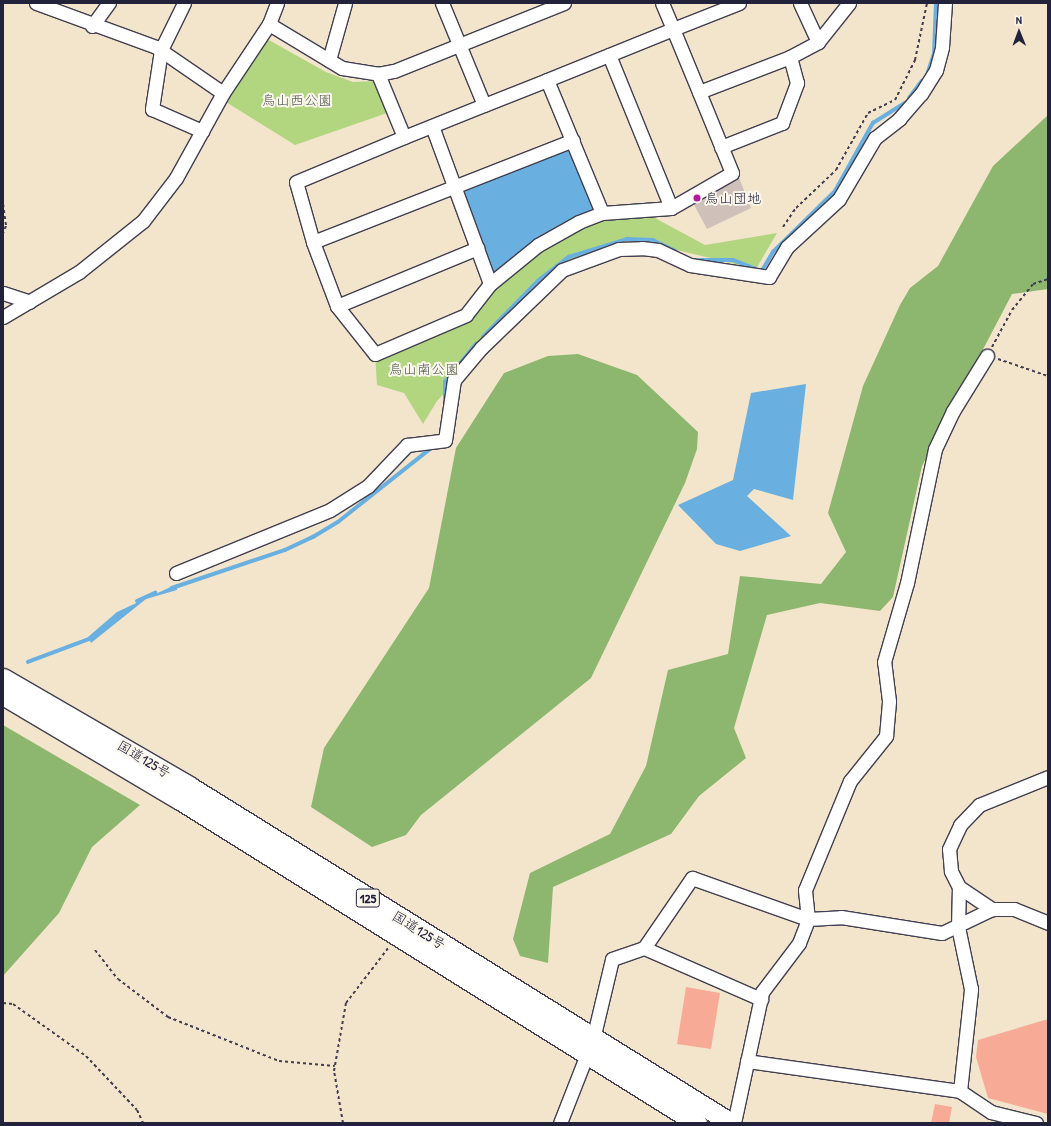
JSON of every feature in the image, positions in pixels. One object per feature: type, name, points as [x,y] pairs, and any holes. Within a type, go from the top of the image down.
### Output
[{"type":"highway","name":"国道125号","points":[[3,678],[189,786],[590,1046],[697,1123]]},
{"type":"highway","name":"国道125号","points":[[3,695],[106,754],[397,934],[590,1046],[731,1123]]},
{"type":"street","points":[[36,3],[92,26],[161,50],[223,93]]},
{"type":"street","points":[[92,26],[109,3]]},
{"type":"street","points":[[184,3],[161,50],[152,109],[202,130]]},
{"type":"street","points":[[3,317],[30,302],[109,251],[143,221],[176,178],[223,93],[269,24],[277,3]]},
{"type":"street","points":[[329,60],[345,3]]},
{"type":"street","points":[[442,3],[484,105]]},
{"type":"street","points":[[269,24],[353,73],[378,74],[459,45],[564,3]]},
{"type":"street","points":[[662,3],[673,30],[699,92],[732,173],[671,208],[602,213],[538,245],[490,284],[466,315],[375,354],[337,306],[313,242],[296,182],[404,137],[673,30],[732,4]]},
{"type":"street","points":[[800,3],[818,42]]},
{"type":"street","points":[[699,92],[790,57],[818,42],[849,3]]},
{"type":"street","points":[[176,573],[330,510],[368,486],[406,445],[445,440],[454,380],[481,348],[562,270],[620,249],[642,248],[658,250],[690,265],[769,278],[787,247],[839,199],[875,138],[899,119],[936,70],[942,47],[945,3]]},
{"type":"street","points":[[609,55],[671,208]]},
{"type":"street","points":[[721,146],[782,123],[797,83],[790,57]]},
{"type":"street","points":[[378,74],[404,137]]},
{"type":"street","points":[[547,80],[602,213]]},
{"type":"street","points":[[432,126],[490,284]]},
{"type":"street","points":[[313,242],[454,185],[573,140]]},
{"type":"street","points":[[337,306],[478,248]]},
{"type":"street","points":[[3,294],[30,302]]},
{"type":"street","points":[[734,1123],[762,992],[799,943],[808,918],[805,890],[850,781],[886,736],[889,701],[884,662],[907,583],[935,449],[953,411],[987,356]]},
{"type":"street","points":[[960,1091],[971,989],[958,927],[959,888],[952,871],[949,849],[960,825],[979,805],[1048,776]]},
{"type":"street","points":[[560,1123],[590,1046],[612,959],[644,948],[692,878],[808,918],[841,917],[942,933],[958,927],[992,909],[1014,909],[1048,923]]},
{"type":"street","points":[[959,888],[992,909]]},
{"type":"street","points":[[644,948],[761,999]]},
{"type":"street","points":[[747,1061],[960,1091],[991,1112],[1036,1123]]},
{"type":"path","points":[[783,227],[796,208],[836,170],[868,113],[895,100],[915,60],[927,3]]},
{"type":"path","points":[[3,204],[6,226],[3,233]]},
{"type":"path","points":[[1048,280],[1033,284],[1012,310],[987,356],[1048,376]]},
{"type":"path","points":[[343,1123],[335,1066],[346,1003],[397,934]]},
{"type":"path","points":[[95,950],[118,979],[168,1017],[280,1061],[335,1066]]},
{"type":"path","points":[[3,1003],[13,1004],[86,1056],[137,1110],[144,1123]]},
{"type":"shaded area","points":[[738,175],[751,208],[707,229],[692,201]]},
{"type":"green space","name":"烏山西公園","points":[[267,39],[326,72],[353,82],[377,81],[390,112],[295,145],[226,102]]},
{"type":"green space","points":[[1048,115],[1048,289],[1012,294],[922,466],[893,597],[880,611],[820,603],[767,615],[734,728],[746,758],[699,796],[671,834],[553,887],[548,963],[520,956],[513,939],[530,873],[610,834],[646,766],[668,670],[728,654],[740,576],[821,584],[846,552],[828,513],[863,386],[900,305],[910,288],[938,266],[993,166]]},
{"type":"green space","name":"烏山南公園","points":[[642,211],[705,245],[777,233],[756,269],[627,238],[549,282],[437,401],[423,424],[404,393],[377,385],[375,354],[466,315],[490,284],[579,222]]},
{"type":"green space","points":[[578,354],[637,375],[698,432],[697,449],[685,483],[591,678],[421,815],[406,835],[372,847],[311,807],[324,748],[429,588],[456,448],[504,373],[548,356]]},
{"type":"green space","points":[[3,725],[140,805],[92,847],[59,913],[3,976]]},
{"type":"water","points":[[575,141],[604,216],[579,222],[494,284],[457,186]]},
{"type":"water","points":[[806,384],[793,500],[754,489],[747,496],[791,536],[740,551],[716,544],[678,505],[733,480],[751,393]]},
{"type":"water","points":[[177,584],[177,590],[146,599],[91,643],[88,637],[117,612]]},
{"type":"building","points":[[686,987],[720,993],[711,1049],[677,1044]]},
{"type":"building","points":[[1048,1019],[1048,1114],[988,1098],[976,1057],[978,1040]]},
{"type":"building","points":[[935,1104],[952,1107],[949,1123],[931,1123]]},
{"type":"waterway","points":[[928,72],[934,53],[936,3]]},
{"type":"waterway","points":[[909,98],[922,81]]},
{"type":"waterway","points":[[698,260],[733,260],[762,271],[773,252],[835,191],[873,123],[905,103]]},
{"type":"waterway","points":[[483,337],[538,281],[569,257],[627,239],[653,240],[676,251]]},
{"type":"waterway","points":[[445,403],[445,382],[476,344]]},
{"type":"waterway","points":[[172,588],[285,550],[313,537],[338,522],[434,446]]},
{"type":"waterway","points":[[137,601],[155,593]]},
{"type":"waterway","points":[[28,662],[92,638]]},
{"type":"place","name":"烏山団地","points":[[697,198]]}]
